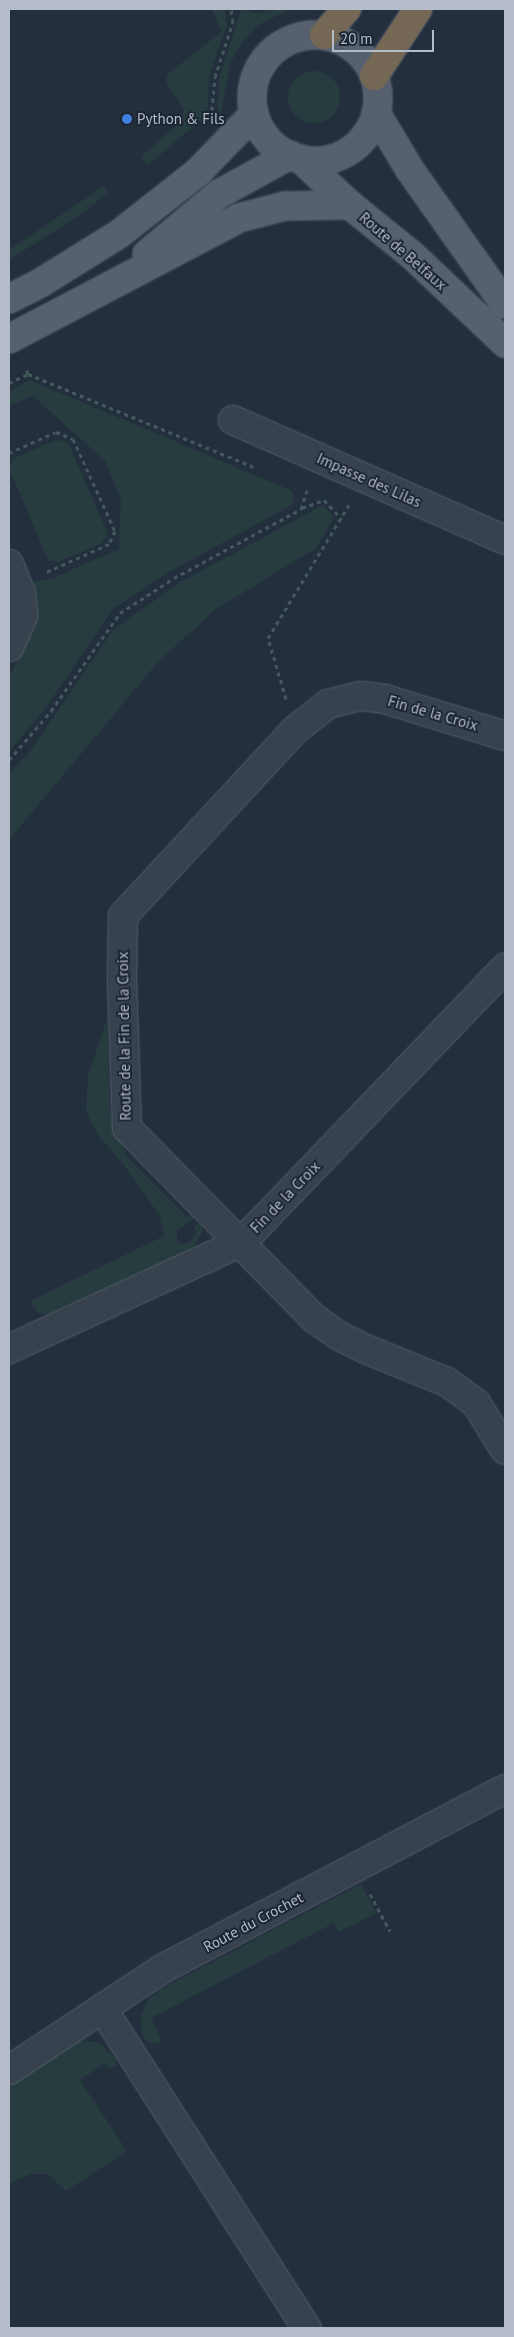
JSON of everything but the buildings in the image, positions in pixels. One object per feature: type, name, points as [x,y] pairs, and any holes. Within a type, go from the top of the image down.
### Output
[{"type":"highway","points":[[324,35],[347,9]]},
{"type":"highway","points":[[374,76],[418,9]]},
{"type":"main road","points":[[324,35],[341,40],[360,53],[374,76],[378,102],[376,114],[365,136],[343,154],[329,159],[296,157],[268,140],[254,114],[253,88],[271,53],[298,37],[324,35]]},
{"type":"main road","points":[[9,299],[68,267],[119,234],[198,172],[254,114]]},
{"type":"main road","points":[[376,114],[410,170],[505,304]]},
{"type":"main road","points":[[117,280],[219,194],[296,157]]},
{"type":"main road","name":"Route de Belfaux","points":[[296,157],[350,205],[413,256],[505,343]]},
{"type":"main road","points":[[14,348],[117,280],[240,218],[259,211],[293,205],[350,205]]},
{"type":"street","name":"Impasse des Lilas","points":[[233,420],[505,540]]},
{"type":"street","points":[[9,647],[23,616],[13,575]]},
{"type":"street","name":"Route de la Fin de la Croix","points":[[360,696],[328,704],[295,730],[122,916],[126,1128],[242,1242],[315,1319],[339,1336],[447,1382],[476,1403],[505,1450]]},
{"type":"street","name":"Fin de la Croix","points":[[360,696],[385,698],[505,736]]},
{"type":"street","name":"Fin de la Croix","points":[[9,1349],[242,1242],[505,968]]},
{"type":"street","name":"Route du Crochet","points":[[9,2070],[162,1969],[505,1789]]},
{"type":"street","points":[[102,2008],[307,2328]]},
{"type":"path","points":[[210,119],[215,77],[233,22],[231,9]]},
{"type":"path","points":[[14,348],[28,374],[263,470]]},
{"type":"path","points":[[9,383],[28,374]]},
{"type":"path","points":[[9,453],[56,432],[73,439],[115,532],[109,544],[13,575]]},
{"type":"path","points":[[301,508],[321,459]]},
{"type":"path","points":[[295,730],[268,638],[341,518],[362,478]]},
{"type":"path","points":[[299,485],[308,489]]},
{"type":"path","points":[[9,760],[51,710],[120,613],[174,578],[301,508],[324,500],[341,518]]},
{"type":"path","points":[[378,1908],[390,1931]]},
{"type":"green space","points":[[212,9],[225,9],[227,26],[209,75],[208,106],[201,120],[148,165],[141,157],[181,121],[184,109],[166,83],[167,75],[221,32]]},
{"type":"green space","points":[[241,9],[258,14],[272,9],[290,9],[258,25],[243,42],[230,63],[221,114],[217,111],[219,79]]},
{"type":"green space","points":[[314,71],[324,73],[332,79],[338,87],[340,97],[338,107],[332,115],[324,121],[314,123],[304,121],[296,115],[290,107],[288,97],[290,87],[296,79],[304,73]]},
{"type":"green space","points":[[104,186],[108,193],[77,217],[9,260],[9,250]]},
{"type":"green space","points":[[30,380],[290,490],[294,495],[292,505],[169,572],[113,609],[45,709],[9,752],[9,677],[35,625],[37,607],[30,583],[53,578],[119,549],[121,499],[105,461],[33,396],[9,406],[9,391]]},
{"type":"green space","points":[[56,440],[68,442],[108,534],[101,544],[58,562],[48,560],[9,468],[14,458]]},
{"type":"green space","points":[[323,505],[334,517],[316,548],[215,610],[158,662],[9,840],[9,774],[28,754],[114,629],[179,583]]},
{"type":"green space","points":[[107,1018],[110,1114],[127,1157],[187,1217],[192,1212],[196,1217],[177,1231],[177,1241],[183,1245],[191,1241],[196,1233],[194,1227],[200,1222],[203,1231],[191,1250],[49,1314],[38,1313],[30,1301],[164,1236],[160,1216],[120,1160],[99,1137],[86,1112],[88,1076]]},
{"type":"green space","points":[[361,1884],[376,1913],[339,1932],[334,1923],[151,2018],[162,2041],[155,2044],[147,2042],[142,2033],[141,2017],[147,2000],[161,1989]]},
{"type":"green space","points":[[81,2041],[98,2042],[116,2059],[116,2065],[109,2069],[105,2063],[80,2080],[127,2151],[66,2191],[47,2174],[30,2174],[9,2184],[9,2086],[56,2053],[59,2057],[69,2044]]},
{"type":"place","name":"Python & Fils","points":[[127,119]]}]
